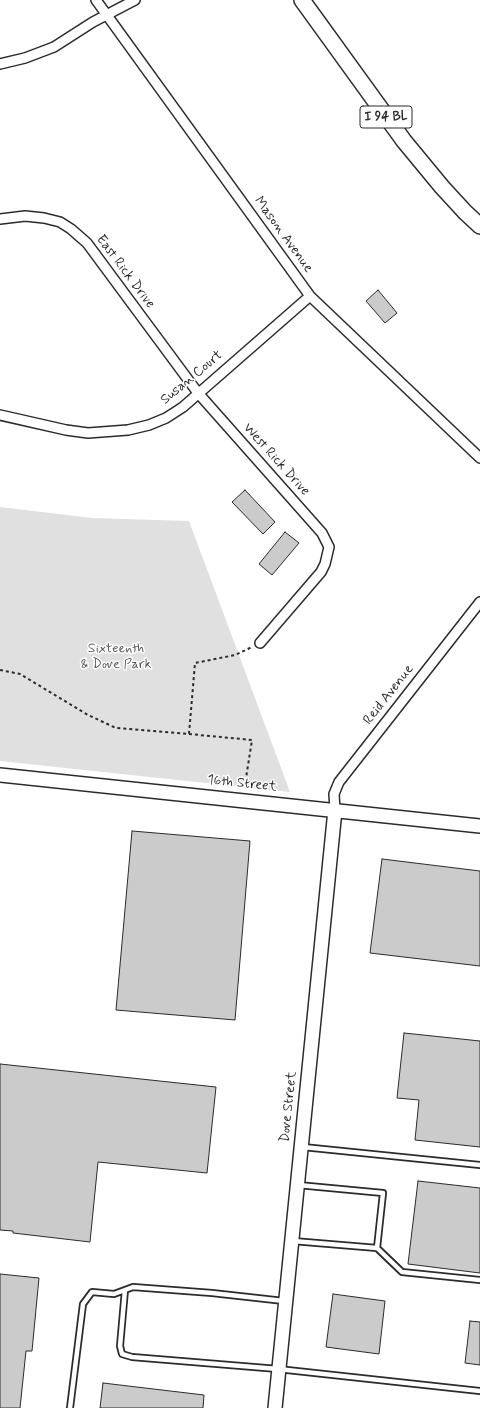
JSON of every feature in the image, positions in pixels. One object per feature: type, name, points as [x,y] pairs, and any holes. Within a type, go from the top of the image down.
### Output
[{"type":"main road","name":"I 94 BL","points":[[302,0],[404,141],[442,188],[480,226]]},
{"type":"street","name":"Mason Avenue","points":[[96,0],[310,296],[480,458]]},
{"type":"street","points":[[0,64],[25,58],[54,47],[93,22],[135,0]]},
{"type":"street","name":"East Rick Drive","points":[[0,219],[26,216],[44,218],[60,222],[72,229],[87,243],[198,393]]},
{"type":"street","name":"Susan Court","points":[[0,415],[66,430],[88,433],[128,430],[148,425],[166,418],[183,407],[310,296]]},
{"type":"street","name":"West Rick Drive","points":[[198,393],[322,532],[328,547],[325,564],[321,572],[260,643]]},
{"type":"street","name":"Reid Avenue","points":[[335,810],[334,794],[339,782],[480,602]]},
{"type":"street","name":"16th Street","points":[[0,775],[480,826]]},
{"type":"street","name":"Dove Street","points":[[274,1408],[335,810]]},
{"type":"lane","points":[[301,1146],[480,1165]]},
{"type":"lane","points":[[298,1184],[383,1193],[377,1248]]},
{"type":"lane","points":[[292,1240],[377,1248],[402,1272],[480,1280]]},
{"type":"lane","points":[[70,1408],[83,1304],[92,1292],[114,1294],[133,1287],[212,1292],[286,1301]]},
{"type":"lane","points":[[125,1290],[120,1346],[122,1354],[132,1357],[278,1369],[480,1392]]},
{"type":"path","points":[[189,734],[195,663],[235,655],[260,643]]},
{"type":"path","points":[[0,670],[20,674],[88,715],[116,728],[252,740],[246,778]]},
{"type":"green space","name":"Sixteenth & Dove Park","points":[[0,507],[92,518],[189,521],[290,792],[0,761]]},
{"type":"building","points":[[378,290],[397,313],[385,323],[366,301]]},
{"type":"building","points":[[245,490],[275,522],[263,534],[232,502]]},
{"type":"building","points":[[285,532],[299,543],[272,575],[259,564]]},
{"type":"building","points":[[132,831],[250,841],[235,1020],[116,1010]]},
{"type":"building","points":[[382,859],[480,871],[480,966],[370,953]]},
{"type":"building","points":[[404,1033],[480,1041],[480,1147],[415,1140],[419,1100],[397,1098]]},
{"type":"building","points":[[0,1064],[216,1087],[207,1173],[98,1162],[90,1242],[13,1233],[13,1231],[0,1230]]},
{"type":"building","points":[[418,1181],[480,1188],[480,1273],[408,1264]]},
{"type":"building","points":[[0,1274],[39,1278],[32,1351],[26,1351],[20,1408],[0,1408]]},
{"type":"building","points":[[333,1294],[385,1301],[379,1354],[326,1347]]},
{"type":"building","points":[[470,1321],[480,1322],[480,1365],[465,1363]]},
{"type":"building","points":[[103,1383],[204,1395],[203,1408],[100,1408]]}]
